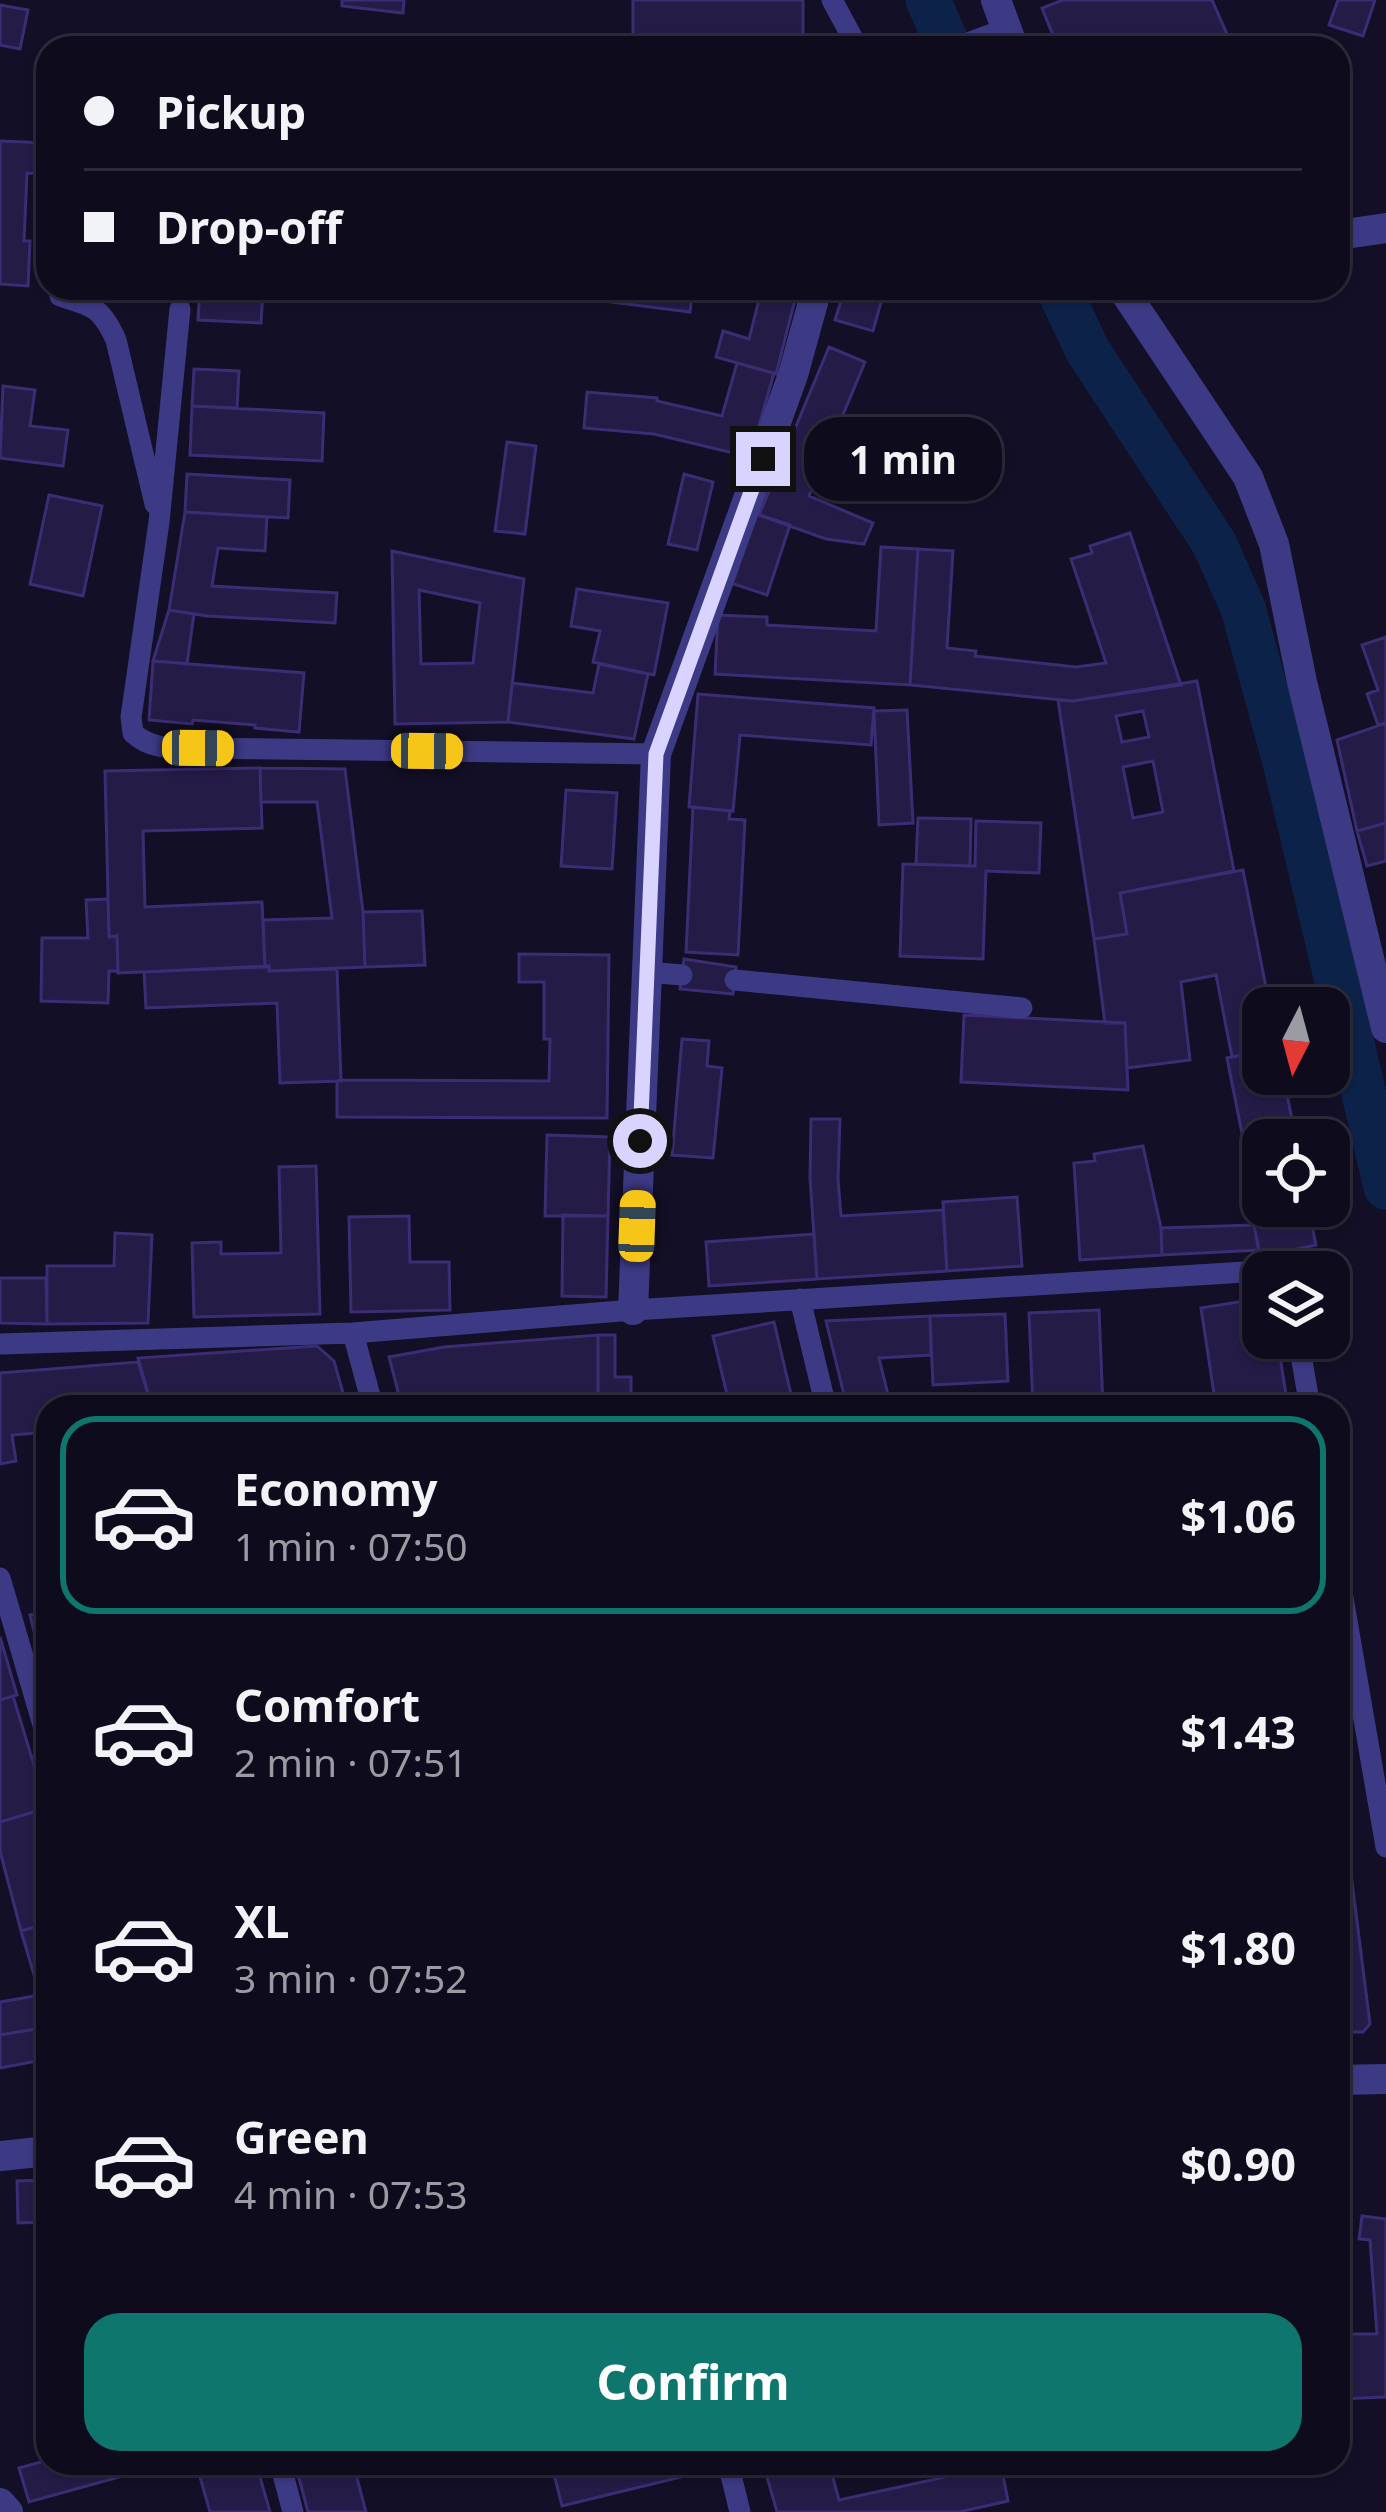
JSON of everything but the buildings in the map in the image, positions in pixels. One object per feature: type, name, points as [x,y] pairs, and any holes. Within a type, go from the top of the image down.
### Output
[{"type":"street","points":[[994,36],[996,0]]},
{"type":"street","points":[[1350,234],[1386,228]]},
{"type":"street","points":[[634,1310],[656,754],[793,375],[814,300]]},
{"type":"street","points":[[1130,300],[1248,477],[1274,544],[1302,682],[1386,1028]]},
{"type":"street","points":[[1350,2080],[1386,2079]]},
{"type":"street","points":[[0,2156],[36,2152]]},
{"type":"street","points":[[0,2504],[8,2512]]},
{"type":"lane","points":[[832,0],[852,36]]},
{"type":"lane","points":[[74,300],[91,305],[108,322],[116,340],[159,522]]},
{"type":"lane","points":[[180,309],[159,522],[131,717],[133,733],[144,743],[181,748],[656,754]]},
{"type":"lane","points":[[647,972],[682,974]]},
{"type":"lane","points":[[735,980],[1022,1008]]},
{"type":"lane","points":[[0,1344],[352,1334],[634,1310],[1242,1272]]},
{"type":"lane","points":[[800,1299],[823,1395]]},
{"type":"lane","points":[[352,1334],[370,1395]]},
{"type":"lane","points":[[1302,1359],[1308,1395]]},
{"type":"lane","points":[[0,1578],[36,1701]]},
{"type":"lane","points":[[1350,1639],[1386,1846]]},
{"type":"lane","points":[[283,2475],[293,2512]]},
{"type":"lane","points":[[731,2475],[740,2512]]},
{"type":"waterway","points":[[928,0],[944,36]]},
{"type":"waterway","points":[[1064,300],[1088,351],[1214,543],[1243,608],[1285,762],[1386,1187]]},
{"type":"route","points":[[640,1141],[656,754],[763,459]]}]
